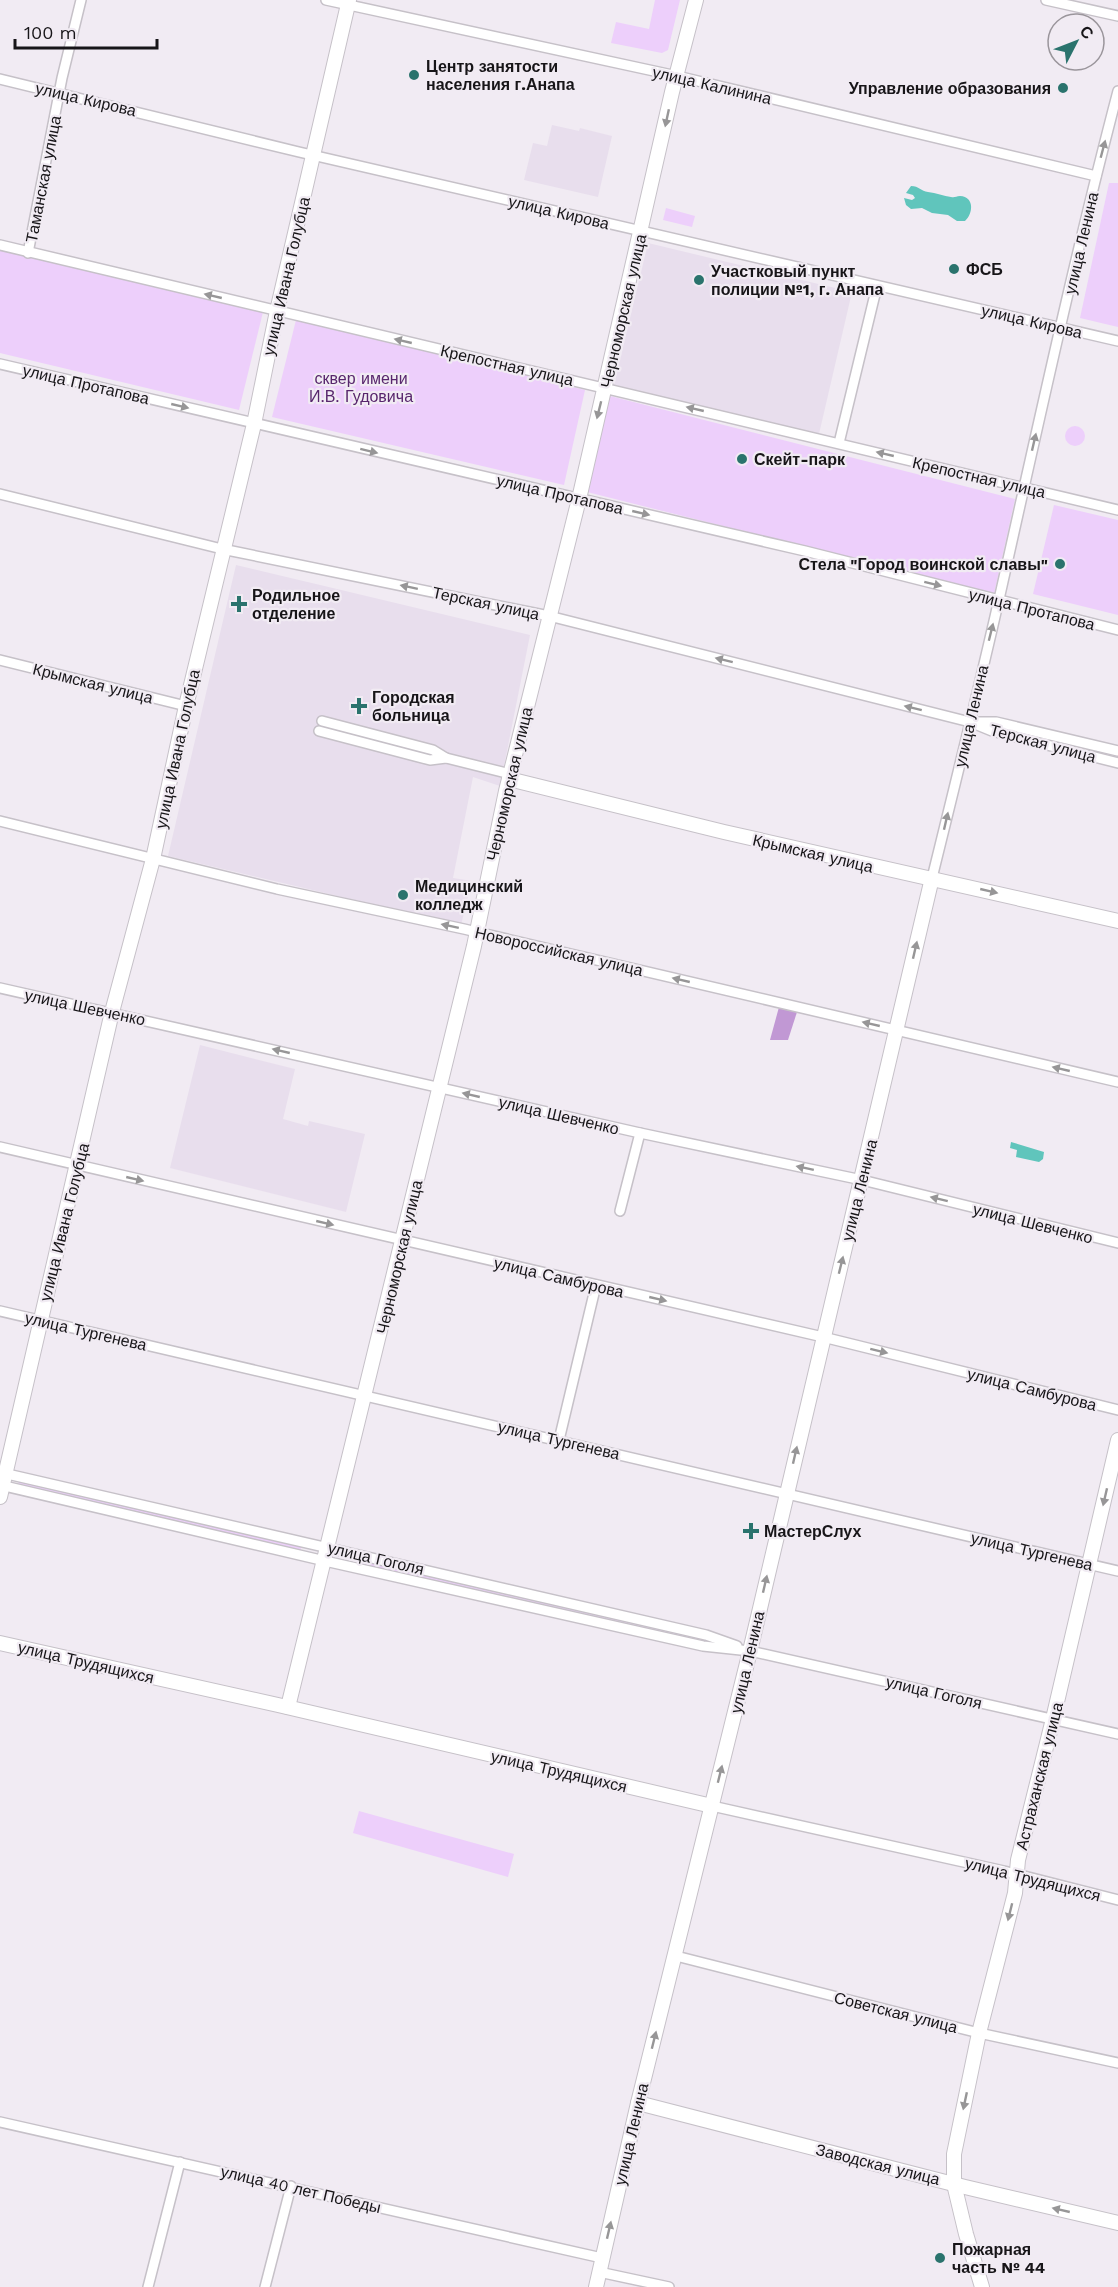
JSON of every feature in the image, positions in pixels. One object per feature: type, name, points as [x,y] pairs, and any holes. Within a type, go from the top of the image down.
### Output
[{"type":"street","name":"Таманская улица","points":[[28,252],[81,0]]},
{"type":"street","name":"улица Калинина","points":[[326,0],[677,76],[1096,176]]},
{"type":"street","name":"Черноморская улица","points":[[288,1707],[440,1088],[477,932],[510,777],[579,499],[696,0]]},
{"type":"street","points":[[1046,0],[1118,16]]},
{"type":"street","name":"улица Ивана Голубца","points":[[2,1483],[78,1166],[112,1012],[153,859],[186,705],[254,424],[277,311],[348,3]]},
{"type":"street","name":"улица Кирова","points":[[0,80],[1118,341]]},
{"type":"street","name":"улица Ленина","points":[[596,2287],[638,2103],[676,1956],[862,1180],[1096,176],[1118,91]]},
{"type":"street","name":"Крепостная улица","points":[[0,245],[1118,510]]},
{"type":"street","points":[[839,443],[877,286]]},
{"type":"street","name":"улица Протапова","points":[[0,364],[805,551],[1118,630]]},
{"type":"street","name":"Терская улица","points":[[0,495],[222,549],[549,616],[970,722],[992,731],[1118,763]]},
{"type":"street","name":"Крымская улица","points":[[0,660],[186,705]]},
{"type":"street","name":"Крымская улица","points":[[322,721],[433,750],[446,758],[510,777],[736,835],[1118,921]]},
{"type":"street","name":"Терская улица","points":[[970,722],[996,722],[1118,751]]},
{"type":"street","points":[[319,731],[430,760],[446,758]]},
{"type":"street","name":"Новороссийская улица","points":[[0,821],[153,859],[477,932],[1118,1082]]},
{"type":"street","name":"улица Шевченко","points":[[0,988],[640,1133],[862,1180],[1118,1244]]},
{"type":"street","points":[[620,1211],[640,1133]]},
{"type":"street","name":"улица Самбурова","points":[[0,1147],[823,1337],[1118,1410]]},
{"type":"street","points":[[559,1440],[596,1285]]},
{"type":"street","name":"улица Тургенева","points":[[0,1311],[1118,1570]]},
{"type":"street","name":"Астраханская улица","points":[[982,2287],[954,2184],[954,2154],[979,2033],[1015,1893],[1018,1860],[1118,1440]]},
{"type":"street","name":"улица Гоголя","points":[[2,1483],[328,1546],[706,1635],[750,1650],[1118,1734]]},
{"type":"street","name":"улица Гоголя","points":[[2,1483],[325,1561],[703,1646],[750,1650]]},
{"type":"street","name":"улица Трудящихся","points":[[0,1643],[288,1707],[1118,1900]]},
{"type":"street","name":"Советская улица","points":[[676,1956],[979,2033],[1118,2063]]},
{"type":"street","name":"Заводская улица","points":[[638,2103],[954,2184],[1118,2223]]},
{"type":"street","name":"улица 40 лет Победы","points":[[0,2122],[291,2186],[601,2265],[669,2287]]},
{"type":"street","points":[[148,2287],[180,2162]]},
{"type":"street","points":[[265,2287],[291,2186]]},
{"type":"shaded area","points":[[552,125],[579,131],[580,128],[612,136],[598,197],[524,180],[533,143],[547,146]]},
{"type":"shaded area","points":[[911,186],[948,197],[965,197],[971,206],[968,218],[965,221],[957,221],[948,215],[932,213],[922,208],[911,209],[906,205],[904,198],[912,200],[915,198],[906,193]]},
{"type":"shaded area","points":[[648,243],[852,292],[819,434],[614,385]]},
{"type":"shaded area","name":"Городская больница","points":[[236,565],[530,635],[500,786],[473,777],[453,878],[472,881],[461,925],[168,856]]},
{"type":"shaded area","points":[[779,1007],[797,1012],[788,1040],[770,1040]]},
{"type":"shaded area","points":[[200,1045],[295,1069],[283,1119],[308,1126],[309,1121],[365,1134],[346,1212],[170,1168]]},
{"type":"shaded area","points":[[1011,1142],[1044,1152],[1043,1159],[1039,1162],[1016,1157],[1017,1150],[1010,1148]]},
{"type":"green space","points":[[655,0],[680,0],[668,50],[662,53],[611,43],[616,22],[649,29]]},
{"type":"green space","points":[[1109,183],[1118,183],[1118,327],[1080,318]]},
{"type":"green space","points":[[666,208],[695,216],[692,227],[663,220]]},
{"type":"green space","points":[[0,247],[263,312],[239,410],[0,353]]},
{"type":"green space","name":"сквер имени И.В. Гудовича","points":[[296,320],[585,390],[564,485],[272,417]]},
{"type":"green space","points":[[610,396],[1015,499],[994,594],[587,492]]},
{"type":"green space","points":[[1071,426],[1079,426],[1085,432],[1085,440],[1079,446],[1071,446],[1065,440],[1065,432]]},
{"type":"green space","points":[[1054,505],[1118,520],[1118,615],[1033,594]]},
{"type":"green space","points":[[19,1479],[302,1544],[300,1552],[18,1487]]},
{"type":"green space","points":[[357,1557],[707,1638],[706,1645],[355,1565]]},
{"type":"green space","points":[[359,1811],[514,1854],[508,1877],[353,1833]]},
{"type":"place","name":"Центр занятости населения г.Анапа","points":[[414,75]]},
{"type":"place","name":"Управление образования","points":[[1063,88]]},
{"type":"place","name":"ФСБ","points":[[954,269]]},
{"type":"place","name":"Участковый пункт полиции №1, г. Анапа","points":[[699,280]]},
{"type":"place","name":"Скейт-парк","points":[[742,459]]},
{"type":"place","name":"Стела \"Город воинской славы\"","points":[[1060,564]]},
{"type":"place","name":"Родильное отделение","points":[[239,604]]},
{"type":"place","name":"Городская больница","points":[[359,706]]},
{"type":"place","name":"Медицинский колледж","points":[[403,895]]},
{"type":"place","name":"МастерСлух","points":[[751,1531]]},
{"type":"place","name":"Пожарная часть № 44","points":[[940,2258]]}]
